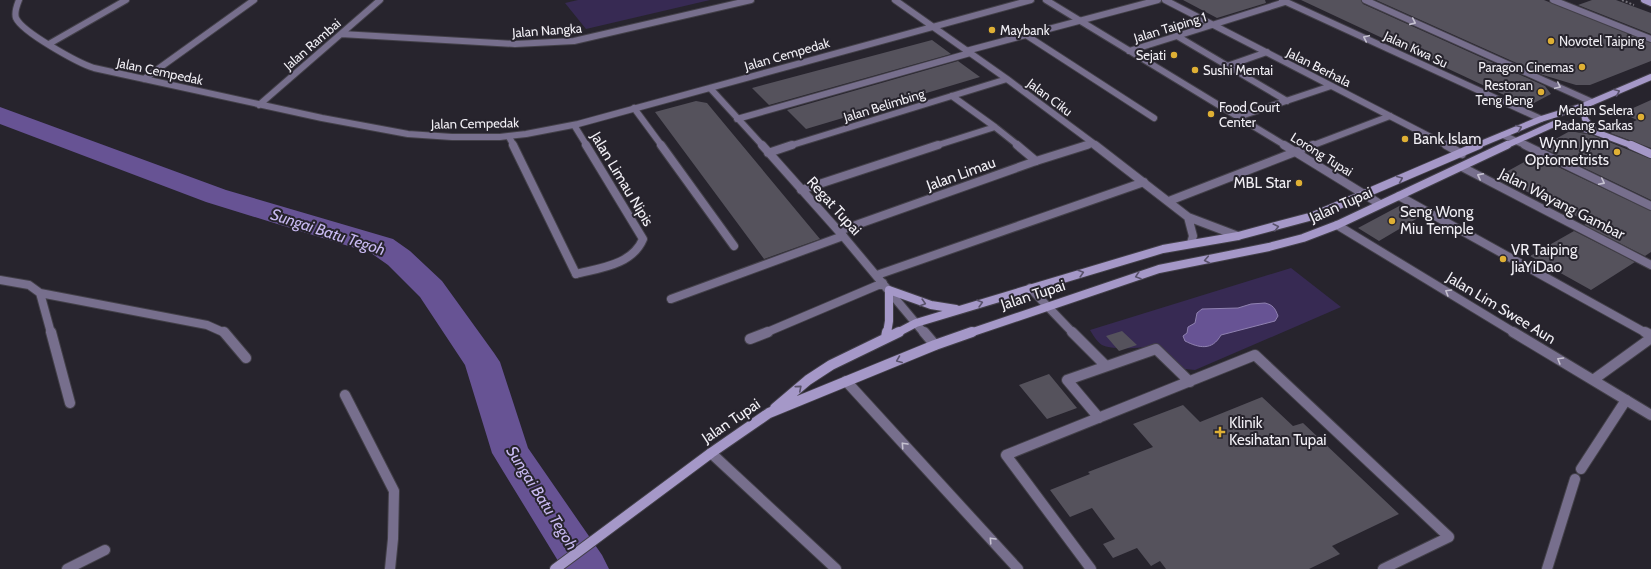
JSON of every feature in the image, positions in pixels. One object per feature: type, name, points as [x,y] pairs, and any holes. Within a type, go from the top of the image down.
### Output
[{"type":"main road","points":[[1644,0],[1651,3]]},
{"type":"main road","name":"Jalan Tupai","points":[[555,569],[630,511],[711,452],[770,413],[808,380],[831,366],[916,323],[1163,249],[1238,236],[1313,216],[1462,154],[1541,119],[1583,106],[1651,77]]},
{"type":"main road","points":[[1583,106],[1585,119],[1593,130],[1651,154]]},
{"type":"main road","name":"Jalan Tupai","points":[[770,413],[935,344],[1159,269],[1269,247],[1303,238],[1337,225],[1556,123],[1571,124],[1593,130]]},
{"type":"main road","points":[[886,337],[889,321],[889,290],[931,305],[959,310]]},
{"type":"street","name":"Jalan Cempedak","points":[[19,0],[16,8],[16,18],[22,26],[85,65],[110,72],[259,105],[394,132],[448,138],[509,137],[574,125],[930,26],[1031,0]]},
{"type":"street","points":[[49,44],[126,0]]},
{"type":"street","points":[[144,79],[254,0]]},
{"type":"street","name":"Jalan Rambai","points":[[259,105],[380,0]]},
{"type":"street","name":"Jalan Nangka","points":[[341,34],[514,44],[574,41],[751,0]]},
{"type":"street","name":"Jalan Ciku","points":[[895,0],[1007,79],[1169,201],[1188,217],[1238,236]]},
{"type":"street","name":"Lorong Tupai","points":[[1046,0],[1380,204]]},
{"type":"street","points":[[737,119],[1026,35],[1158,0]]},
{"type":"street","name":"Jalan Berhala","points":[[1165,0],[1462,154]]},
{"type":"street","points":[[1365,0],[1592,102]]},
{"type":"street","points":[[1553,0],[1651,39]]},
{"type":"street","name":"Jalan Taiping 1","points":[[1129,51],[1214,25],[1283,1]]},
{"type":"street","name":"Jalan Kwa Su","points":[[1283,1],[1541,119]]},
{"type":"street","points":[[1026,35],[1154,118]]},
{"type":"street","points":[[1177,36],[1287,100]]},
{"type":"street","points":[[1227,66],[1266,52]]},
{"type":"street","name":"Jalan Belimbing","points":[[768,153],[1007,79]]},
{"type":"street","points":[[1238,117],[1331,86]]},
{"type":"street","name":"Regat Tupai","points":[[710,88],[841,234],[935,344]]},
{"type":"street","points":[[952,96],[995,127],[1036,161]]},
{"type":"street","points":[[634,108],[734,246]]},
{"type":"street","points":[[1169,201],[1390,116]]},
{"type":"street","name":"Jalan Limau Nipis","points":[[509,137],[576,274],[633,256],[642,247],[644,239],[574,125]]},
{"type":"street","points":[[801,190],[995,127]]},
{"type":"street","points":[[1503,135],[1651,206]]},
{"type":"street","name":"Jalan Limau","points":[[671,299],[1036,161],[1092,144]]},
{"type":"street","name":"Jalan Wayang Gambar","points":[[1462,167],[1651,265]]},
{"type":"street","points":[[877,275],[1144,182]]},
{"type":"street","points":[[1399,196],[1651,335]]},
{"type":"street","points":[[1188,217],[1193,236],[1191,244]]},
{"type":"street","name":"Jalan Lim Swee Aun","points":[[1337,225],[1651,415]]},
{"type":"street","points":[[0,280],[29,285],[40,293],[207,325],[225,332],[246,358]]},
{"type":"street","points":[[750,339],[883,283]]},
{"type":"street","points":[[1030,288],[1106,366]]},
{"type":"street","points":[[40,293],[70,403]]},
{"type":"street","points":[[1593,380],[1651,338]]},
{"type":"street","points":[[1100,418],[1067,380],[1156,349],[1190,382]]},
{"type":"street","points":[[1091,569],[1006,455],[1255,355],[1449,537],[1383,569]]},
{"type":"street","points":[[846,381],[1018,569]]},
{"type":"street","points":[[345,395],[394,491],[393,539],[390,569]]},
{"type":"street","points":[[1581,469],[1626,400]]},
{"type":"street","points":[[711,452],[836,569]]},
{"type":"street","points":[[1547,569],[1575,479]]},
{"type":"street","points":[[67,569],[105,550]]},
{"type":"shaded area","points":[[578,0],[710,0],[586,29],[565,3]]},
{"type":"shaded area","points":[[1291,268],[1341,307],[1195,370],[1185,369],[1158,346],[1138,348],[1107,347],[1102,345],[1097,340],[1090,330]]},
{"type":"shaded area","points":[[1265,303],[1272,306],[1276,311],[1278,316],[1275,321],[1221,335],[1214,344],[1205,347],[1185,341],[1183,336],[1187,333],[1188,327],[1195,323],[1197,313],[1202,309],[1238,308],[1251,304]]},
{"type":"building","points":[[1183,0],[1265,0],[1266,3],[1217,18]]},
{"type":"building","points":[[1301,0],[1361,0],[1363,4],[1545,86],[1551,94],[1534,103],[1517,101]]},
{"type":"building","points":[[1376,0],[1544,0],[1651,43],[1651,61],[1590,85],[1576,85],[1543,75]]},
{"type":"building","points":[[1592,0],[1616,0],[1651,13],[1651,34],[1578,5]]},
{"type":"building","points":[[932,40],[951,54],[769,105],[752,88]]},
{"type":"building","points":[[958,61],[980,77],[806,129],[787,110]]},
{"type":"building","points":[[1651,100],[1651,148],[1610,133],[1637,120],[1622,113]]},
{"type":"building","points":[[696,101],[707,103],[820,239],[764,259],[655,112]]},
{"type":"building","points":[[1570,131],[1592,135],[1651,159],[1651,200],[1541,147]]},
{"type":"building","points":[[1535,156],[1651,211],[1651,252],[1645,256],[1584,225],[1588,222],[1497,177]]},
{"type":"building","name":"Seng Wong Miu Temple","points":[[1403,204],[1423,215],[1379,241],[1358,228]]},
{"type":"building","points":[[1574,231],[1635,262],[1591,290],[1530,256]]},
{"type":"building","points":[[1122,331],[1137,345],[1119,351],[1106,336]]},
{"type":"building","points":[[1049,374],[1077,408],[1047,419],[1019,385]]},
{"type":"building","points":[[1262,397],[1293,426],[1303,423],[1399,514],[1332,546],[1340,554],[1309,569],[1166,569],[1160,561],[1151,566],[1137,548],[1113,558],[1103,544],[1115,539],[1092,508],[1070,517],[1050,490],[1090,474],[1088,472],[1153,447],[1133,424],[1183,405],[1200,422]]},
{"type":"waterway","name":"Sungai Batu Tegoh","points":[[0,115],[216,196],[382,246],[399,258],[431,289],[482,362],[511,453],[587,569]]},
{"type":"place","name":"Maybank","points":[[992,30]]},
{"type":"place","name":"Novotel Taiping","points":[[1551,41]]},
{"type":"place","name":"Sejati","points":[[1174,55]]},
{"type":"place","name":"Paragon Cinemas","points":[[1582,67]]},
{"type":"place","name":"Sushi Mentai","points":[[1195,70]]},
{"type":"place","name":"Restoran Teng Beng","points":[[1541,92]]},
{"type":"place","name":"Food Court Center","points":[[1211,114]]},
{"type":"place","name":"Medan Selera Padang Sarkas","points":[[1641,117]]},
{"type":"place","name":"Bank Islam","points":[[1405,139]]},
{"type":"place","name":"Wynn Jynn Optometrists","points":[[1617,152]]},
{"type":"place","name":"MBL Star","points":[[1299,183]]},
{"type":"place","name":"Seng Wong Miu Temple","points":[[1392,221]]},
{"type":"place","name":"VR Taiping JiaYiDao","points":[[1503,259]]},
{"type":"place","name":"Klinik Kesihatan Tupai","points":[[1220,432]]}]
